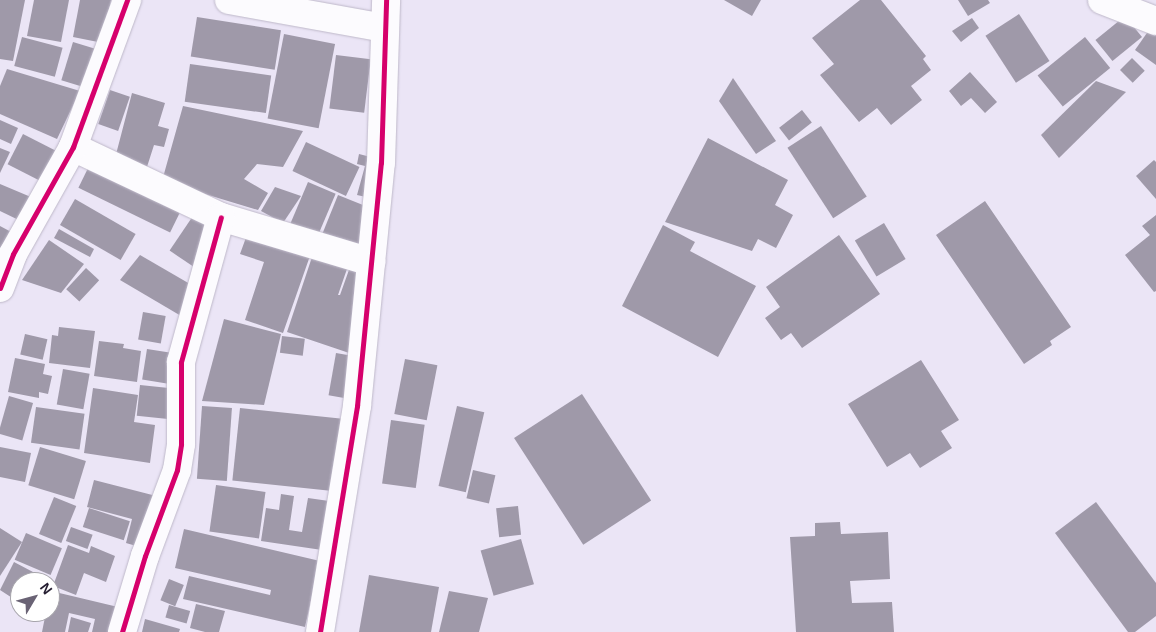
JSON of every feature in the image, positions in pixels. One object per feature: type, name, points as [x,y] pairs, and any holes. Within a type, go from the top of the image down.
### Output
[{"type":"street","points":[[0,288],[13,254],[73,147],[127,0]]},
{"type":"street","points":[[229,0],[384,28]]},
{"type":"street","points":[[320,632],[357,406],[381,163],[386,0]]},
{"type":"street","points":[[1102,0],[1156,21]]},
{"type":"street","points":[[73,147],[222,217],[371,262]]},
{"type":"street","points":[[122,632],[145,556],[178,470],[181,444],[180,362],[222,217]]},
{"type":"building","points":[[0,0],[25,0],[13,61],[0,59]]},
{"type":"building","points":[[34,0],[69,0],[61,42],[27,36]]},
{"type":"building","points":[[80,0],[111,0],[103,43],[73,37]]},
{"type":"building","points":[[724,0],[761,0],[752,16]]},
{"type":"building","points":[[860,0],[881,0],[926,56],[923,59],[931,70],[911,86],[922,100],[891,125],[877,108],[859,122],[820,75],[834,64],[812,38]]},
{"type":"building","points":[[958,0],[988,0],[990,3],[968,16]]},
{"type":"building","points":[[1019,14],[1049,61],[1016,83],[985,36]]},
{"type":"building","points":[[1125,16],[1142,37],[1112,61],[1095,40]]},
{"type":"building","points":[[197,17],[281,30],[275,70],[191,57]]},
{"type":"building","points":[[972,18],[979,28],[961,42],[952,31]]},
{"type":"building","points":[[1156,20],[1156,65],[1135,50]]},
{"type":"building","points":[[284,34],[335,44],[319,128],[268,118]]},
{"type":"building","points":[[22,37],[63,48],[55,77],[14,66]]},
{"type":"building","points":[[1085,37],[1110,68],[1063,106],[1038,75]]},
{"type":"building","points":[[73,42],[102,51],[90,89],[61,80]]},
{"type":"building","points":[[336,55],[371,59],[364,113],[329,109]]},
{"type":"building","points":[[1132,58],[1145,71],[1133,83],[1120,70]]},
{"type":"building","points":[[190,64],[271,75],[266,113],[185,102]]},
{"type":"building","points":[[7,69],[80,91],[57,139],[0,114],[0,86]]},
{"type":"building","points":[[970,72],[997,102],[985,113],[971,98],[961,106],[949,91]]},
{"type":"building","points":[[733,78],[776,141],[756,154],[719,101]]},
{"type":"building","points":[[1096,81],[1126,92],[1059,158],[1041,135]]},
{"type":"building","points":[[110,90],[130,97],[118,131],[98,124]]},
{"type":"building","points":[[132,93],[165,103],[158,126],[169,129],[164,147],[154,145],[146,170],[114,162]]},
{"type":"building","points":[[183,106],[303,131],[283,167],[257,164],[244,179],[268,193],[258,210],[162,181]]},
{"type":"building","points":[[802,110],[812,123],[789,140],[779,128]]},
{"type":"building","points":[[0,120],[18,128],[11,144],[0,139]]},
{"type":"building","points":[[821,126],[867,196],[833,218],[787,148]]},
{"type":"building","points":[[23,134],[57,151],[41,182],[8,164]]},
{"type":"building","points":[[708,138],[788,180],[775,205],[793,215],[776,248],[758,239],[752,251],[665,222]]},
{"type":"building","points":[[306,142],[359,167],[346,196],[292,171]]},
{"type":"building","points":[[0,148],[10,152],[0,173]]},
{"type":"building","points":[[359,154],[386,161],[375,199],[357,195],[365,166],[357,164]]},
{"type":"building","points":[[92,160],[184,205],[170,233],[78,188]]},
{"type":"building","points":[[1154,160],[1156,162],[1156,199],[1136,176]]},
{"type":"building","points":[[308,182],[336,194],[318,235],[290,223]]},
{"type":"building","points":[[0,184],[38,200],[27,224],[0,211]]},
{"type":"building","points":[[275,187],[301,196],[283,223],[261,211]]},
{"type":"building","points":[[338,195],[376,210],[360,249],[322,234]]},
{"type":"building","points":[[75,199],[136,234],[121,260],[60,225]]},
{"type":"building","points":[[985,201],[1071,327],[1050,341],[1052,345],[1024,364],[936,235]]},
{"type":"building","points":[[197,210],[232,233],[204,274],[170,251]]},
{"type":"building","points":[[1156,215],[1156,291],[1154,292],[1125,255],[1150,235],[1142,226]]},
{"type":"building","points":[[884,223],[906,259],[876,277],[855,241]]},
{"type":"building","points":[[663,225],[695,242],[690,251],[756,286],[718,357],[622,306]]},
{"type":"building","points":[[0,226],[15,234],[0,263]]},
{"type":"building","points":[[59,229],[94,249],[90,257],[54,238]]},
{"type":"building","points":[[248,232],[311,253],[283,333],[245,320],[264,262],[240,254]]},
{"type":"building","points":[[839,235],[880,294],[802,348],[791,333],[781,340],[765,318],[780,307],[766,287]]},
{"type":"building","points":[[49,240],[84,264],[61,293],[22,280]]},
{"type":"building","points":[[313,254],[348,266],[338,295],[340,295],[350,267],[374,275],[369,291],[382,296],[361,357],[287,332]]},
{"type":"building","points":[[140,255],[190,284],[193,323],[120,280]]},
{"type":"building","points":[[86,268],[99,280],[79,301],[66,289]]},
{"type":"building","points":[[143,312],[166,316],[161,344],[138,340]]},
{"type":"building","points":[[224,319],[281,334],[264,405],[202,401]]},
{"type":"building","points":[[59,327],[95,331],[90,368],[49,363],[52,335],[58,336]]},
{"type":"building","points":[[25,334],[47,339],[43,360],[20,354]]},
{"type":"building","points":[[282,336],[305,339],[303,356],[280,353]]},
{"type":"building","points":[[99,341],[124,344],[123,348],[141,351],[137,382],[94,376]]},
{"type":"building","points":[[147,349],[186,355],[181,386],[142,380]]},
{"type":"building","points":[[336,353],[359,357],[351,399],[329,395]]},
{"type":"building","points":[[15,358],[45,364],[43,374],[52,376],[48,394],[39,392],[39,398],[8,392]]},
{"type":"building","points":[[405,359],[437,365],[427,420],[394,414]]},
{"type":"building","points":[[921,360],[959,420],[941,431],[952,448],[920,468],[910,453],[887,467],[848,404]]},
{"type":"building","points":[[63,369],[90,374],[83,409],[57,404]]},
{"type":"building","points":[[140,385],[181,389],[178,420],[137,416]]},
{"type":"building","points":[[93,388],[138,395],[134,422],[155,425],[150,463],[84,453]]},
{"type":"building","points":[[582,394],[651,501],[583,545],[514,438]]},
{"type":"building","points":[[9,396],[33,403],[22,440],[0,434],[0,427]]},
{"type":"building","points":[[202,406],[232,408],[227,481],[197,479]]},
{"type":"building","points":[[457,406],[484,412],[466,492],[439,486]]},
{"type":"building","points":[[36,407],[85,414],[80,449],[31,443]]},
{"type":"building","points":[[240,408],[342,419],[335,491],[232,481]]},
{"type":"building","points":[[391,420],[425,425],[416,488],[382,483]]},
{"type":"building","points":[[0,447],[31,453],[25,482],[0,477]]},
{"type":"building","points":[[40,447],[86,461],[74,499],[28,485]]},
{"type":"building","points":[[473,470],[495,475],[489,503],[466,498]]},
{"type":"building","points":[[94,480],[164,498],[150,550],[126,543],[132,519],[87,507]]},
{"type":"building","points":[[216,485],[266,492],[259,539],[209,532]]},
{"type":"building","points":[[281,494],[294,496],[289,530],[302,532],[308,498],[329,501],[322,550],[261,541],[266,508],[279,510]]},
{"type":"building","points":[[54,497],[76,506],[61,543],[39,534]]},
{"type":"building","points":[[1096,502],[1156,583],[1156,616],[1135,632],[1128,632],[1055,533]]},
{"type":"building","points":[[518,506],[521,535],[499,537],[496,508]]},
{"type":"building","points":[[89,508],[130,521],[124,540],[83,527]]},
{"type":"building","points":[[840,522],[841,534],[888,532],[890,579],[850,581],[852,603],[892,602],[894,632],[796,632],[790,537],[815,536],[815,523]]},
{"type":"building","points":[[71,527],[93,535],[87,549],[66,541]]},
{"type":"building","points":[[0,528],[22,542],[0,576]]},
{"type":"building","points":[[184,529],[320,561],[305,627],[183,599],[189,576],[270,595],[271,590],[175,568]]},
{"type":"building","points":[[26,533],[62,548],[52,572],[44,572],[15,560]]},
{"type":"building","points":[[521,539],[534,584],[494,596],[481,551]]},
{"type":"building","points":[[68,545],[89,553],[91,546],[115,556],[106,582],[84,573],[76,595],[60,589],[60,572],[58,572]]},
{"type":"building","points":[[14,562],[33,572],[10,572],[10,596],[0,590]]},
{"type":"building","points":[[369,575],[439,587],[431,632],[359,632]]},
{"type":"building","points":[[169,579],[184,585],[175,606],[160,600]]},
{"type":"building","points":[[449,591],[488,598],[479,632],[439,632]]},
{"type":"building","points":[[60,593],[118,607],[112,632],[92,632],[95,619],[69,613],[65,632],[42,632],[44,622],[60,622]]},
{"type":"building","points":[[196,604],[225,611],[219,632],[205,632],[190,628]]},
{"type":"building","points":[[169,605],[190,611],[187,624],[165,617]]},
{"type":"building","points":[[71,617],[91,623],[88,632],[68,632]]},
{"type":"building","points":[[145,619],[180,629],[179,632],[142,632]]},
{"type":"cycle path","points":[[0,288],[13,254],[73,147],[127,0]]},
{"type":"cycle path","points":[[320,632],[357,406],[381,163],[386,0]]},
{"type":"cycle path","points":[[122,632],[145,556],[177,470],[181,444],[181,362],[221,217]]}]
